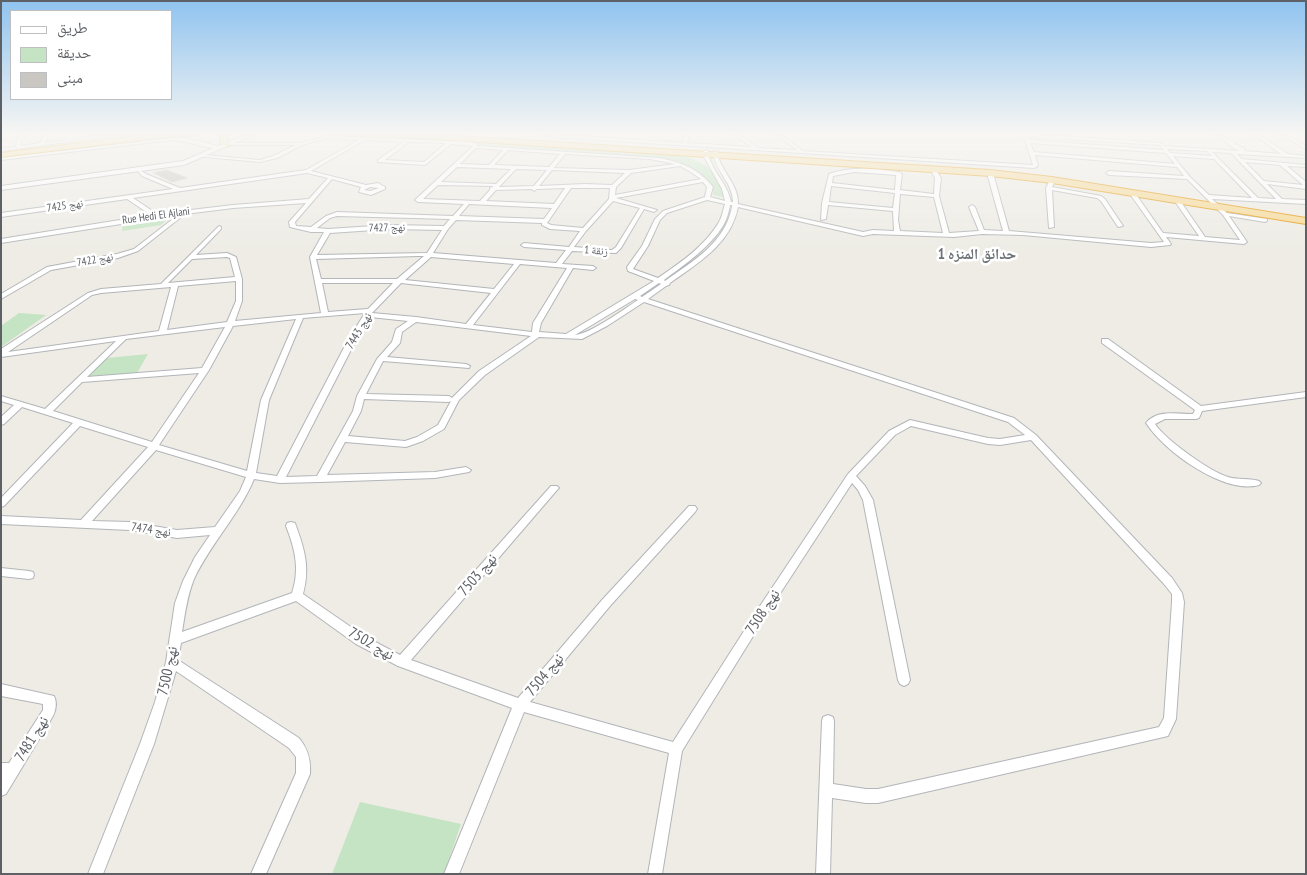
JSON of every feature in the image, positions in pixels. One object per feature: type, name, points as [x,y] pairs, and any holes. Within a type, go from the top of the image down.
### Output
[{"type":"highway","points":[[995,174],[1050,184],[1177,200],[1213,202],[1306,221]]},
{"type":"highway","points":[[1021,174],[1306,217]]},
{"type":"street","points":[[1,188],[134,174]]},
{"type":"street","points":[[144,174],[178,189]]},
{"type":"street","name":"نهج 7425","points":[[1,215],[287,174]]},
{"type":"street","name":"نهج 7425","points":[[315,174],[365,186]]},
{"type":"street","points":[[445,174],[418,200],[554,206]]},
{"type":"street","points":[[481,203],[508,174]]},
{"type":"street","points":[[534,189],[546,174]]},
{"type":"street","points":[[585,186],[589,174]]},
{"type":"street","points":[[435,183],[534,189],[585,186],[613,187],[627,174]]},
{"type":"street","points":[[697,174],[710,187],[708,197]]},
{"type":"street","points":[[1,354],[124,337],[325,314],[369,313],[469,326],[582,337],[678,268],[710,239],[720,225],[728,201],[719,174]]},
{"type":"street","points":[[569,335],[667,284],[704,257],[718,243],[734,217],[736,203],[734,191],[723,174]]},
{"type":"street","points":[[824,219],[825,203],[831,176],[838,174]]},
{"type":"street","points":[[898,174],[899,192],[896,210],[898,234]]},
{"type":"street","points":[[935,174],[939,181],[936,196],[946,234]]},
{"type":"street","points":[[990,174],[1007,233]]},
{"type":"street","points":[[1122,174],[1188,178]]},
{"type":"street","points":[[1163,235],[1244,242],[1225,214],[1185,174]]},
{"type":"street","points":[[1230,174],[1256,199]]},
{"type":"street","points":[[1255,174],[1281,200]]},
{"type":"street","points":[[1292,174],[1306,186]]},
{"type":"street","name":"نهج 7427","points":[[330,179],[291,225],[298,229],[328,231],[389,227],[446,228]]},
{"type":"street","points":[[558,265],[572,249],[584,230],[613,198],[705,180]]},
{"type":"street","points":[[1264,182],[1306,186]]},
{"type":"street","points":[[829,184],[936,196]]},
{"type":"street","points":[[1051,227],[1050,184],[1099,197],[1120,226]]},
{"type":"street","points":[[613,187],[613,198]]},
{"type":"street","points":[[568,188],[554,206],[544,224],[550,227],[584,230]]},
{"type":"street","points":[[736,203],[824,219],[873,232],[965,235],[982,232],[1007,233],[1102,239],[1151,245],[1168,244],[1134,194]]},
{"type":"street","points":[[128,197],[157,216]]},
{"type":"street","points":[[667,284],[630,270],[658,220],[668,209],[708,197],[863,234],[873,232]]},
{"type":"street","points":[[613,198],[654,210]]},
{"type":"street","points":[[1213,202],[1256,199],[1306,202]]},
{"type":"street","points":[[1177,200],[1203,238]]},
{"type":"street","name":"Rue Hedi El Ajlani","points":[[1,241],[229,206],[311,201]]},
{"type":"street","name":"نهج 7443","points":[[280,480],[352,340],[369,313],[399,281],[429,255],[446,228],[467,203]]},
{"type":"street","points":[[825,203],[896,210]]},
{"type":"street","name":"زنقة 1","points":[[524,245],[611,252],[616,250],[643,207]]},
{"type":"street","points":[[972,207],[982,232]]},
{"type":"street","name":"نهج 7422","points":[[1,297],[49,268],[118,256],[136,250],[184,212]]},
{"type":"street","points":[[311,230],[328,217],[337,214],[546,221]]},
{"type":"street","points":[[1225,214],[1265,220]]},
{"type":"street","points":[[162,286],[219,228]]},
{"type":"street","points":[[325,314],[313,257],[328,231]]},
{"type":"street","points":[[83,524],[154,446],[205,370],[230,324],[239,301],[239,279],[230,255],[190,258]]},
{"type":"street","points":[[313,257],[429,255],[593,268]]},
{"type":"street","points":[[469,326],[519,261]]},
{"type":"street","points":[[343,439],[406,444],[420,440],[441,427],[456,399],[482,373],[533,339],[537,323],[572,266]]},
{"type":"street","points":[[1,354],[90,294],[239,279]]},
{"type":"street","points":[[319,282],[399,281],[496,291]]},
{"type":"street","points":[[162,333],[175,284]]},
{"type":"street","points":[[638,298],[1011,420],[1033,437],[1177,592],[1178,602],[1170,719],[1163,732],[878,796],[826,790]]},
{"type":"street","name":"نهج 7500","points":[[95,874],[147,744],[172,662],[181,603],[188,581],[240,500],[251,475],[265,400],[301,316]]},
{"type":"street","points":[[320,479],[343,439],[361,396],[381,359],[396,343],[399,331],[416,319]]},
{"type":"street","points":[[46,413],[124,337]]},
{"type":"street","points":[[1105,340],[1199,410],[1306,394]]},
{"type":"street","points":[[381,359],[466,366]]},
{"type":"street","points":[[81,380],[205,370]]},
{"type":"street","points":[[361,396],[449,399]]},
{"type":"street","points":[[1,398],[251,475],[280,480],[435,475],[466,470]]},
{"type":"street","points":[[1,422],[20,404]]},
{"type":"street","points":[[1199,410],[1196,416],[1154,418],[1150,423],[1154,429],[1182,453],[1212,475],[1244,484],[1256,483]]},
{"type":"street","points":[[1,504],[78,423]]},
{"type":"street","name":"نهج 7508","points":[[676,748],[851,476],[892,433],[910,423],[988,441],[1000,442],[1033,437]]},
{"type":"street","points":[[851,476],[862,488],[868,500],[904,680]]},
{"type":"street","name":"نهج 7503","points":[[402,662],[554,488]]},
{"type":"street","name":"نهج 7504","points":[[451,874],[520,705],[606,603],[692,509]]},
{"type":"street","name":"نهج 7474","points":[[1,520],[130,526],[177,534],[219,531]]},
{"type":"street","points":[[175,640],[297,596],[303,576],[303,568],[299,547],[291,526]]},
{"type":"street","points":[[1,572],[29,575]]},
{"type":"street","name":"نهج 7502","points":[[297,596],[360,640],[402,662],[520,705],[676,748]]},
{"type":"street","points":[[172,662],[294,743],[303,753],[305,762],[303,774],[258,874]]},
{"type":"street","name":"نهج 7481","points":[[1,690],[47,699],[50,700],[51,705],[49,712],[7,769]]},
{"type":"street","points":[[823,874],[828,721]]},
{"type":"street","points":[[655,874],[676,748]]},
{"type":"street","points":[[1,789],[7,769]]},
{"type":"green space","points":[[700,174],[714,174],[727,198],[713,195],[712,187]]},
{"type":"green space","points":[[171,216],[161,225],[122,231],[123,223]]},
{"type":"green space","points":[[19,313],[46,315],[1,347],[1,326]]},
{"type":"green space","points":[[148,354],[137,373],[88,377],[107,358]]},
{"type":"green space","points":[[360,802],[461,824],[444,874],[332,874]]},
{"type":"building","points":[[156,174],[177,174],[187,178],[172,182]]},
{"type":"district","name":"حدائق المنزه 1","points":[[977,255]]}]
